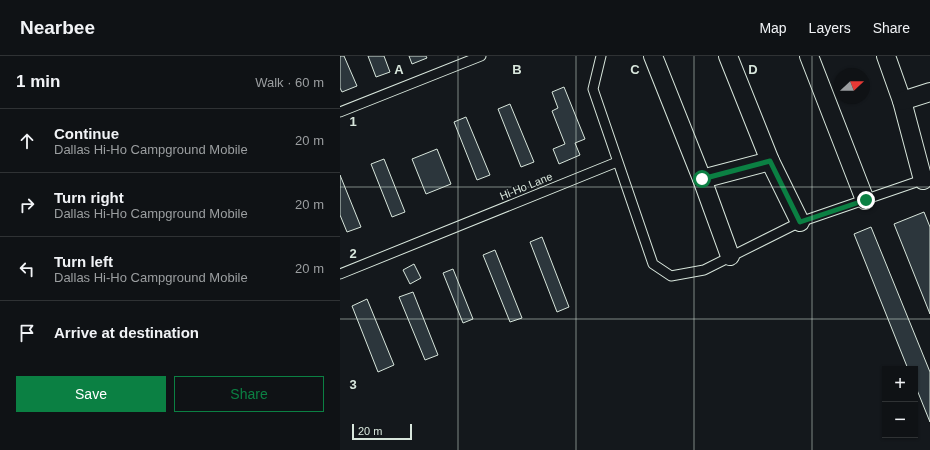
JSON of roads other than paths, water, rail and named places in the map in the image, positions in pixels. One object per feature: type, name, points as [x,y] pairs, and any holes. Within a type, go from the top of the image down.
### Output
[{"type":"street","points":[[653,56],[702,179],[730,256]]},
{"type":"street","points":[[728,56],[770,161],[800,222]]},
{"type":"street","points":[[809,56],[866,200]]},
{"type":"street","points":[[886,56],[927,178]]},
{"type":"street","points":[[902,101],[930,92]]},
{"type":"street","points":[[702,179],[770,161]]},
{"type":"lane","points":[[601,56],[593,89],[653,264],[671,276],[704,270],[800,222],[927,178]]},
{"type":"lane","points":[[340,112],[476,57]]},
{"type":"lane","name":"Hi-Ho Lane","points":[[340,274],[617,162]]}]
